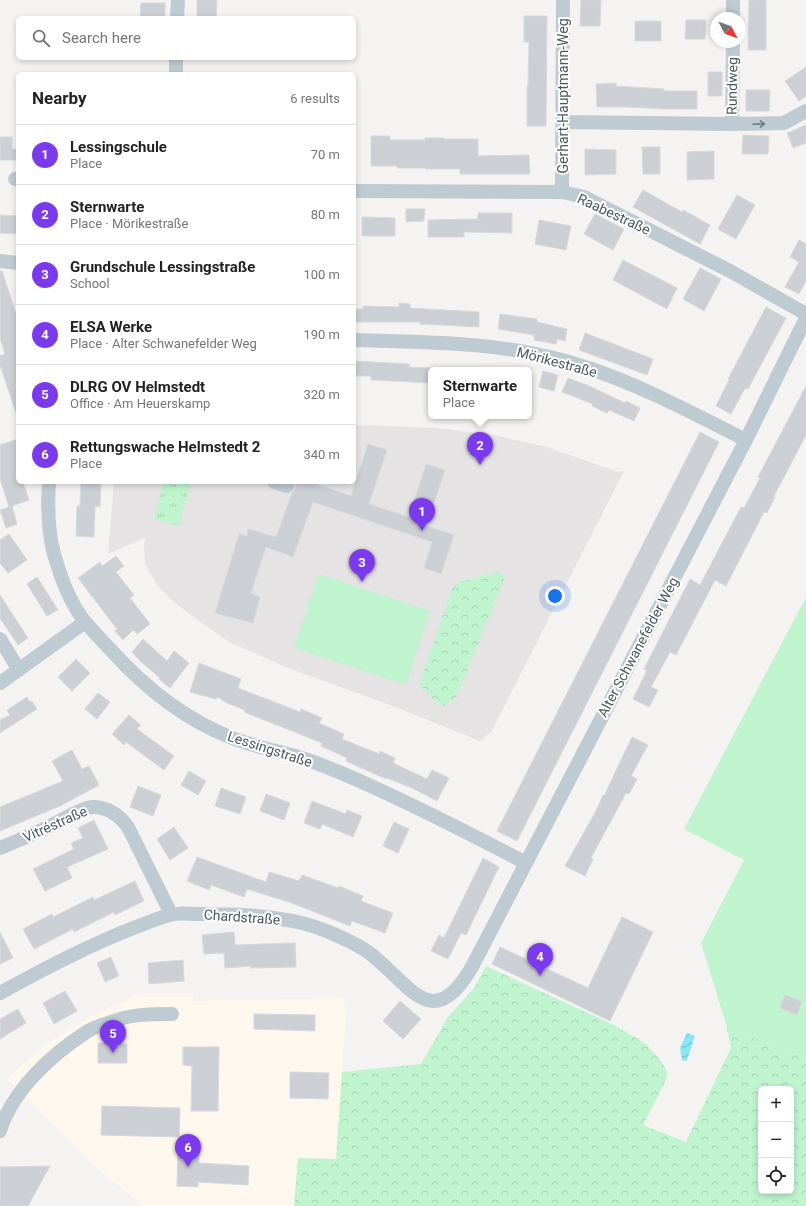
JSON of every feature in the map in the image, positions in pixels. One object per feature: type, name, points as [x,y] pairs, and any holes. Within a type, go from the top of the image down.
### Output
[{"type":"street","points":[[177,16],[178,0]]},
{"type":"street","name":"Gerhart-Hauptmann-Weg","points":[[562,192],[563,0]]},
{"type":"street","points":[[733,0],[733,12]]},
{"type":"street","name":"Rundweg","points":[[733,48],[732,124],[784,123],[806,111]]},
{"type":"street","points":[[176,60],[176,72]]},
{"type":"street","points":[[562,122],[732,124]]},
{"type":"street","name":"Raabestraße","points":[[356,191],[562,192],[584,197],[730,272],[806,314]]},
{"type":"street","points":[[0,261],[16,263]]},
{"type":"street","name":"Alter Schwanefelder Weg","points":[[467,975],[746,440],[806,318]]},
{"type":"street","name":"Mörikestraße","points":[[356,340],[464,343],[504,348],[561,360],[586,367],[637,387],[746,440]]},
{"type":"street","name":"Lessingstraße","points":[[48,484],[48,519],[54,555],[65,586],[86,622],[135,676],[177,709],[200,723],[231,738],[303,758],[339,772],[443,819],[526,863]]},
{"type":"street","points":[[0,683],[86,622]]},
{"type":"street","points":[[0,639],[19,670]]},
{"type":"street","name":"Vitréstraße","points":[[0,848],[78,812],[92,807],[105,809],[119,816],[128,827],[171,914]]},
{"type":"street","name":"Chardstraße","points":[[0,993],[74,953],[171,914],[222,914],[277,918],[304,924],[352,943],[368,952],[381,962],[413,993],[424,1000],[441,1000],[460,987],[467,975]]},
{"type":"street","points":[[0,1131],[3,1120],[23,1088],[48,1063],[86,1032],[120,1019],[149,1015],[172,1014]]},
{"type":"shaded area","points":[[356,425],[439,428],[494,435],[547,447],[618,472],[624,471],[491,732],[480,741],[393,706],[288,668],[229,642],[175,603],[157,585],[145,564],[145,538],[108,554],[114,484],[356,484]]},
{"type":"shaded area","points":[[141,993],[192,993],[194,1001],[344,998],[346,1017],[336,1159],[298,1158],[294,1206],[143,1206],[92,1164],[7,1078],[44,1046],[94,1014]]},
{"type":"green space","points":[[163,484],[190,484],[179,526],[154,519]]},
{"type":"green space","points":[[497,572],[502,573],[505,577],[457,696],[444,706],[438,704],[419,685],[453,586],[459,582]]},
{"type":"green space","points":[[319,574],[430,611],[406,685],[294,648]]},
{"type":"green space","points":[[806,597],[806,1058],[763,1042],[726,1024],[701,943],[744,860],[684,829]]},
{"type":"green space","points":[[486,966],[614,1025],[646,1044],[662,1062],[667,1072],[666,1080],[643,1125],[686,1142],[731,1048],[726,1024],[763,1042],[806,1058],[806,1206],[294,1206],[298,1158],[336,1159],[342,1072],[421,1064],[448,1017],[474,988]]},
{"type":"water","points":[[687,1033],[695,1036],[687,1060],[685,1061],[682,1060],[680,1048]]},
{"type":"building","points":[[197,0],[217,0],[216,16],[197,16]]},
{"type":"building","points":[[581,0],[601,0],[600,26],[580,26]]},
{"type":"building","points":[[749,0],[766,0],[766,50],[748,50]]},
{"type":"building","points":[[141,3],[165,3],[165,16],[140,16]]},
{"type":"building","points":[[524,16],[547,16],[546,126],[527,126],[529,42],[524,42]]},
{"type":"building","points":[[686,20],[706,20],[705,39],[685,39]]},
{"type":"building","points":[[635,21],[661,21],[661,41],[635,41]]},
{"type":"building","points":[[806,67],[806,96],[799,101],[785,81]]},
{"type":"building","points":[[708,72],[722,72],[722,96],[708,96]]},
{"type":"building","points":[[616,83],[616,86],[664,89],[664,91],[697,91],[697,109],[597,107],[596,84]]},
{"type":"building","points":[[746,90],[770,90],[769,111],[746,111]]},
{"type":"building","points":[[806,125],[806,143],[793,148],[787,133]]},
{"type":"building","points":[[743,135],[769,136],[768,154],[742,154]]},
{"type":"building","points":[[371,136],[390,136],[390,140],[425,140],[425,138],[478,139],[478,156],[529,155],[530,174],[460,174],[460,169],[371,166]]},
{"type":"building","points":[[0,137],[12,137],[12,149],[16,149],[16,160],[0,160]]},
{"type":"building","points":[[642,147],[660,147],[660,174],[643,174]]},
{"type":"building","points":[[585,149],[616,150],[616,174],[585,175]]},
{"type":"building","points":[[714,151],[714,179],[687,180],[687,152]]},
{"type":"building","points":[[643,190],[682,212],[683,210],[710,225],[700,244],[633,207]]},
{"type":"building","points":[[737,195],[755,205],[736,239],[718,229]]},
{"type":"building","points":[[406,209],[425,209],[424,221],[406,222]]},
{"type":"building","points":[[478,213],[512,213],[512,233],[464,232],[464,237],[428,237],[428,220],[478,219]]},
{"type":"building","points":[[595,214],[624,229],[613,250],[584,234]]},
{"type":"building","points":[[0,215],[16,216],[16,234],[0,233]]},
{"type":"building","points":[[362,217],[395,218],[395,236],[362,236]]},
{"type":"building","points":[[539,220],[571,226],[566,250],[535,244]]},
{"type":"building","points":[[799,240],[806,244],[806,281],[799,294],[785,287],[799,262],[790,257]]},
{"type":"building","points":[[623,260],[677,288],[667,309],[613,280]]},
{"type":"building","points":[[700,268],[721,279],[704,311],[683,299]]},
{"type":"building","points":[[0,271],[2,271],[16,314],[16,413],[0,365],[0,356],[5,354],[0,338]]},
{"type":"building","points":[[399,303],[410,304],[410,308],[479,312],[479,327],[420,324],[420,322],[356,322],[356,309],[363,309],[363,306],[399,307]]},
{"type":"building","points":[[766,307],[786,318],[748,389],[745,388],[731,414],[716,406],[729,380],[728,379]]},
{"type":"building","points":[[500,314],[537,319],[537,322],[567,329],[565,341],[557,339],[556,344],[534,340],[534,335],[498,329]]},
{"type":"building","points":[[585,333],[653,359],[647,375],[579,350]]},
{"type":"building","points":[[356,361],[409,364],[409,367],[428,368],[428,383],[371,380],[371,376],[356,376]]},
{"type":"building","points":[[543,371],[558,375],[554,391],[539,387]]},
{"type":"building","points":[[568,378],[640,408],[634,421],[609,410],[607,413],[592,406],[593,404],[562,392]]},
{"type":"building","points":[[806,386],[806,435],[774,496],[775,497],[767,513],[764,512],[726,586],[715,580],[676,655],[670,652],[651,687],[658,690],[649,707],[633,699],[647,670],[644,669],[690,579],[700,585],[741,507],[744,508],[760,478],[758,477]]},
{"type":"building","points":[[700,432],[719,442],[517,841],[497,831]]},
{"type":"building","points":[[16,440],[16,484],[24,484],[29,500],[12,506],[17,524],[6,528],[0,510],[9,507],[0,479],[0,445]]},
{"type":"building","points":[[368,444],[387,450],[369,504],[409,517],[426,464],[445,470],[426,526],[454,535],[441,574],[424,568],[432,542],[313,502],[293,557],[266,547],[251,593],[260,597],[253,623],[215,613],[239,534],[247,536],[248,529],[276,537],[296,484],[318,484],[351,496]]},
{"type":"building","points":[[81,484],[101,484],[100,507],[95,506],[94,537],[76,536],[77,506],[80,506]]},
{"type":"building","points":[[9,534],[27,560],[8,573],[0,563],[0,540]]},
{"type":"building","points":[[116,556],[124,566],[116,572],[134,595],[130,598],[150,624],[137,634],[133,630],[123,640],[115,631],[117,629],[78,578],[100,562],[102,566]]},
{"type":"building","points":[[37,577],[58,610],[47,616],[27,584]]},
{"type":"building","points":[[0,595],[28,638],[18,645],[0,618]]},
{"type":"building","points":[[143,639],[167,661],[174,651],[189,663],[170,688],[132,652]]},
{"type":"building","points":[[76,659],[90,673],[72,691],[58,677]]},
{"type":"building","points":[[199,663],[241,679],[238,688],[300,712],[301,709],[322,718],[319,723],[344,734],[342,739],[379,754],[380,751],[395,758],[393,763],[427,779],[432,770],[449,778],[437,801],[412,788],[387,778],[386,779],[346,761],[347,758],[321,746],[322,743],[244,712],[245,710],[227,703],[218,697],[216,699],[190,692]]},
{"type":"building","points":[[98,693],[110,702],[97,719],[85,709]]},
{"type":"building","points":[[27,697],[30,702],[32,701],[37,709],[0,733],[0,720],[10,715],[7,710]]},
{"type":"building","points":[[129,715],[141,725],[137,729],[174,756],[164,770],[126,742],[124,745],[112,734]]},
{"type":"building","points":[[632,737],[648,745],[631,776],[637,779],[629,794],[626,793],[591,858],[593,859],[585,876],[565,866],[596,811],[603,795],[604,796]]},
{"type":"building","points":[[72,750],[82,769],[89,766],[99,785],[60,806],[0,831],[0,807],[63,781],[52,761]]},
{"type":"building","points":[[189,771],[206,781],[198,795],[181,785]]},
{"type":"building","points":[[138,786],[161,795],[153,816],[130,807]]},
{"type":"building","points":[[221,788],[246,797],[240,814],[215,806]]},
{"type":"building","points":[[266,794],[290,803],[284,820],[260,811]]},
{"type":"building","points":[[312,801],[346,814],[347,810],[362,816],[353,837],[322,824],[320,829],[304,823]]},
{"type":"building","points":[[94,820],[108,849],[67,867],[72,878],[45,891],[33,869],[74,849],[71,843],[83,838],[78,828]]},
{"type":"building","points":[[394,822],[409,829],[398,853],[383,846]]},
{"type":"building","points":[[174,827],[188,848],[170,860],[157,839]]},
{"type":"building","points":[[197,857],[266,882],[269,872],[299,881],[302,875],[338,888],[339,886],[363,896],[361,901],[393,913],[385,933],[352,921],[350,926],[292,903],[247,889],[244,897],[211,885],[209,890],[187,881]]},
{"type":"building","points":[[483,858],[499,867],[466,935],[461,933],[448,959],[431,951],[439,935],[444,938]]},
{"type":"building","points":[[135,881],[144,901],[115,915],[114,912],[74,932],[73,929],[34,949],[23,929],[52,914],[53,917],[93,897],[94,900]]},
{"type":"building","points":[[622,917],[653,932],[610,1021],[492,964],[500,947],[588,988]]},
{"type":"building","points":[[0,932],[13,958],[0,964]]},
{"type":"building","points":[[234,932],[235,945],[295,943],[296,967],[251,968],[251,966],[225,968],[224,953],[204,954],[202,935]]},
{"type":"building","points":[[111,957],[119,976],[105,982],[97,963]]},
{"type":"building","points":[[183,960],[184,981],[149,984],[148,963]]},
{"type":"building","points":[[65,991],[77,1011],[54,1024],[43,1003]]},
{"type":"building","points":[[785,995],[802,1001],[797,1015],[780,1008]]},
{"type":"building","points":[[400,1001],[421,1019],[403,1039],[383,1021]]},
{"type":"building","points":[[18,1009],[26,1023],[0,1039],[0,1019]]},
{"type":"building","points":[[254,1014],[315,1015],[315,1031],[254,1029]]},
{"type":"building","points":[[98,1043],[127,1044],[127,1063],[98,1063]]},
{"type":"building","points":[[183,1047],[219,1047],[218,1111],[191,1111],[192,1066],[183,1065]]},
{"type":"building","points":[[290,1072],[329,1073],[328,1099],[290,1098]]},
{"type":"building","points":[[102,1106],[180,1108],[179,1137],[101,1135]]},
{"type":"building","points":[[178,1147],[199,1148],[199,1163],[249,1166],[248,1185],[198,1182],[198,1187],[177,1186]]},
{"type":"building","points":[[50,1166],[28,1206],[0,1206],[0,1167]]},
{"type":"place","name":"Sternwarte","points":[[480,465]]},
{"type":"place","name":"Lessingschule","points":[[422,531]]},
{"type":"place","name":"Grundschule Lessingstraße","points":[[362,582]]},
{"type":"place","name":"ELSA Werke","points":[[540,976]]},
{"type":"place","name":"DLRG OV Helmstedt","points":[[113,1053]]},
{"type":"place","name":"Rettungswache Helmstedt 2","points":[[188,1167]]}]
